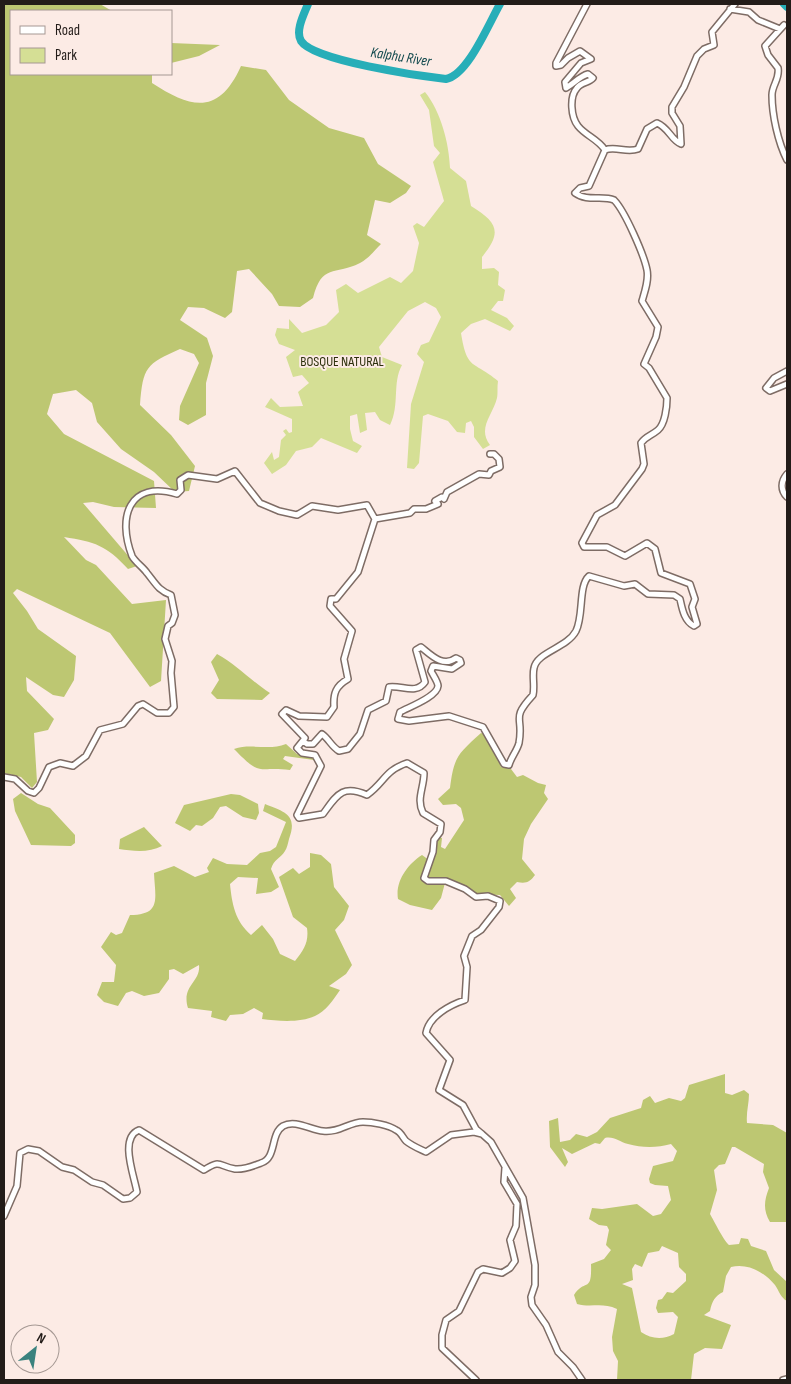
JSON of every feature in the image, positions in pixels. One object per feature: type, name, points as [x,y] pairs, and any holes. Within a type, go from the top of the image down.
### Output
[{"type":"street","points":[[587,4],[557,59],[556,66],[561,65],[580,51],[591,59],[581,63],[565,82],[565,86],[566,88],[572,85],[584,75],[588,74],[593,78],[581,84],[573,93],[572,108],[578,125],[599,141],[605,150]]},
{"type":"street","points":[[302,741],[307,744],[313,744],[322,734],[327,738],[329,744],[339,751],[348,749],[360,734],[368,710],[386,701],[389,686],[413,690],[423,685],[425,682],[416,650],[421,646],[444,662],[456,658],[461,662],[452,669],[433,666],[432,671],[437,684],[436,690],[427,699],[400,712],[398,719],[409,721],[449,716],[483,727],[504,764],[509,765],[519,744],[518,718],[521,708],[533,695],[534,668],[541,656],[558,648],[575,632],[582,614],[582,584],[589,576],[624,586],[635,584],[648,594],[674,595],[680,598],[682,610],[690,624],[697,624],[692,606],[695,599],[690,584],[660,573],[655,549],[647,543],[625,556],[607,547],[584,547],[582,543],[597,515],[615,505],[642,469],[644,464],[641,443],[646,436],[658,430],[662,425],[667,398],[649,368],[644,364],[656,337],[658,327],[642,301],[646,288],[647,269],[633,232],[614,200],[609,198],[596,200],[575,193],[580,188],[589,186],[605,150],[609,148],[630,151],[638,149],[647,129],[656,123],[666,128],[677,143],[681,144],[680,126],[672,113],[672,107],[684,87],[695,58],[704,49],[714,45],[712,32],[735,4]]},
{"type":"street","points":[[730,9],[748,12],[759,21],[782,27],[765,46],[768,55],[778,68],[778,80],[772,94],[782,149],[787,160]]},
{"type":"street","points":[[787,371],[774,378],[766,388],[770,391],[787,384]]},
{"type":"street","points":[[375,519],[410,513],[414,509],[426,509],[438,504],[435,501],[442,497],[444,500],[447,492],[479,474],[489,475],[500,467],[499,459],[494,454],[490,454]]},
{"type":"street","points":[[4,778],[15,779],[28,791],[34,793],[42,783],[49,767],[60,762],[73,766],[86,756],[100,730],[123,724],[138,706],[143,704],[157,713],[169,713],[174,707],[171,673],[172,661],[165,639],[168,626],[172,623],[175,615],[172,595],[160,591],[133,558],[128,540],[126,518],[131,504],[139,495],[150,490],[176,494],[181,490],[180,480],[188,475],[217,479],[235,471],[260,503],[279,511],[297,514],[312,506],[338,510],[367,505],[375,519]]},
{"type":"street","points":[[787,474],[782,481],[783,493],[787,497]]},
{"type":"street","points":[[375,519],[366,541],[358,572],[336,599],[331,599],[330,606],[352,631],[344,659],[348,679],[338,685],[333,696],[334,707],[327,717],[299,716],[286,710],[282,714],[304,738],[297,748],[302,752],[315,756],[320,766],[297,815],[299,818],[322,814],[339,794],[350,789],[367,795],[377,788],[384,776],[393,768],[407,763],[424,774],[424,785],[419,798],[423,813],[441,824],[440,832],[434,840],[433,852],[424,878],[428,881],[446,881],[465,889],[476,897],[488,896],[500,901],[499,906],[481,930],[472,936],[464,956],[467,967],[465,1000],[451,1005],[436,1016],[426,1033],[450,1060],[439,1090],[463,1105],[476,1129],[491,1142],[523,1198],[530,1234],[535,1278],[531,1297],[532,1305],[546,1325],[558,1352],[573,1367],[582,1380]]},
{"type":"street","points":[[4,1216],[17,1186],[20,1153],[28,1149],[39,1151],[62,1167],[74,1170],[92,1182],[103,1185],[122,1199],[130,1198],[137,1192],[128,1146],[130,1139],[139,1130],[204,1170],[214,1163],[235,1168],[246,1168],[262,1163],[268,1158],[278,1130],[285,1125],[294,1124],[324,1132],[341,1130],[355,1123],[367,1122],[398,1130],[410,1144],[426,1152],[452,1135],[474,1132],[482,1134]]},
{"type":"street","points":[[476,1380],[442,1348],[442,1334],[446,1320],[459,1311],[478,1272],[483,1269],[502,1273],[510,1268],[515,1261],[510,1240],[516,1226],[517,1204],[504,1182],[505,1167]]},
{"type":"street","points":[[783,1380],[787,1379]]},
{"type":"green space","points":[[4,4],[100,4],[110,10],[10,10],[10,75],[152,75],[152,83],[166,92],[192,102],[203,103],[214,100],[223,93],[241,66],[266,70],[289,100],[329,128],[364,138],[378,164],[411,186],[406,193],[390,203],[375,200],[367,235],[381,244],[369,257],[360,263],[325,275],[320,280],[313,298],[300,307],[279,306],[272,294],[249,269],[237,271],[232,312],[225,318],[204,308],[188,307],[180,320],[207,338],[213,356],[206,383],[206,415],[188,425],[179,420],[180,406],[199,363],[194,354],[180,349],[153,363],[148,368],[143,382],[140,405],[171,435],[195,466],[189,491],[175,492],[154,472],[121,449],[97,422],[92,403],[76,390],[53,394],[47,414],[64,434],[154,481],[156,508],[114,507],[93,502],[83,503],[137,566],[128,569],[113,555],[99,546],[64,537],[86,560],[96,565],[132,604],[166,600],[161,681],[150,687],[110,633],[17,589],[13,593],[38,629],[76,656],[74,680],[64,697],[53,695],[26,677],[27,691],[54,719],[48,730],[34,733],[37,782],[32,788],[21,777],[4,773]]},
{"type":"green space","points":[[172,43],[220,45],[199,56],[172,63]]},
{"type":"green space","name":"BOSQUE NATURAL","points":[[425,92],[440,118],[448,148],[450,168],[466,181],[471,206],[487,217],[494,228],[493,241],[482,257],[482,269],[494,268],[499,272],[498,285],[505,290],[503,301],[498,301],[491,310],[507,318],[514,326],[510,331],[485,319],[471,324],[461,333],[466,354],[472,363],[498,381],[497,398],[485,427],[486,439],[490,445],[483,449],[474,437],[474,427],[471,421],[466,423],[465,433],[457,432],[448,421],[428,414],[423,416],[419,463],[414,469],[407,468],[411,404],[424,362],[417,354],[421,345],[429,342],[441,317],[436,308],[425,302],[408,311],[379,347],[382,357],[402,365],[397,379],[395,410],[390,425],[380,420],[375,412],[365,413],[367,430],[360,433],[357,414],[350,416],[350,429],[353,441],[362,446],[357,453],[321,438],[312,447],[296,451],[286,465],[272,474],[264,463],[272,452],[274,460],[279,457],[281,440],[286,435],[283,431],[286,429],[289,433],[292,432],[292,419],[265,407],[271,398],[280,407],[303,406],[298,392],[309,383],[302,375],[293,377],[286,357],[295,350],[279,344],[275,335],[277,328],[289,329],[289,319],[302,333],[326,325],[339,312],[336,290],[346,284],[358,293],[390,277],[401,283],[413,271],[419,243],[413,226],[417,223],[424,227],[444,201],[433,162],[440,153],[434,146],[429,110],[420,95]]},
{"type":"green space","points":[[217,654],[270,693],[262,700],[217,699],[211,693],[219,680],[211,662]]},
{"type":"green space","points":[[481,733],[487,735],[494,742],[501,767],[511,769],[517,777],[523,775],[546,785],[544,793],[548,799],[531,824],[524,839],[522,859],[535,875],[528,882],[517,882],[510,889],[516,898],[509,906],[500,895],[474,894],[466,887],[427,879],[425,876],[438,837],[442,838],[441,847],[445,849],[464,820],[461,808],[456,804],[443,805],[438,799],[450,788],[453,769],[458,756]]},
{"type":"green space","points":[[286,744],[297,754],[313,756],[314,760],[285,756],[283,759],[293,765],[290,770],[260,769],[250,764],[234,749],[240,747],[273,747]]},
{"type":"green space","points":[[21,793],[38,804],[50,808],[75,835],[75,843],[71,846],[31,845],[15,811],[13,799]]},
{"type":"green space","points":[[231,794],[240,795],[258,804],[259,813],[256,820],[243,817],[226,806],[220,807],[213,818],[202,826],[196,825],[190,831],[175,823],[184,805]]},
{"type":"green space","points":[[265,804],[284,812],[291,819],[292,825],[286,850],[271,869],[279,887],[271,892],[256,894],[258,878],[238,877],[230,884],[235,912],[241,924],[251,935],[262,925],[273,939],[280,954],[295,961],[305,946],[307,928],[293,917],[279,877],[293,868],[299,874],[310,867],[310,853],[321,855],[331,864],[334,887],[349,906],[344,920],[335,930],[352,965],[346,974],[329,986],[340,990],[332,1001],[319,1014],[296,1021],[262,1019],[263,1013],[254,1008],[243,1014],[230,1015],[226,1021],[211,1017],[212,1011],[188,1008],[187,994],[197,976],[199,965],[183,974],[174,969],[169,970],[169,979],[159,993],[144,996],[132,991],[126,993],[118,1006],[104,1002],[97,995],[102,982],[114,982],[116,965],[101,947],[111,932],[116,935],[122,933],[130,915],[147,912],[152,908],[155,897],[154,873],[174,866],[195,877],[209,872],[207,868],[213,858],[227,864],[247,865],[260,853],[270,851],[276,847],[286,822],[263,811]]},
{"type":"green space","points":[[144,827],[162,846],[146,851],[119,849],[120,839]]},
{"type":"green space","points":[[422,855],[429,860],[422,879],[445,883],[441,898],[432,910],[410,905],[398,899],[399,886],[407,868]]},
{"type":"green space","points":[[725,1074],[725,1093],[732,1095],[744,1090],[749,1094],[747,1123],[773,1125],[787,1133],[787,1222],[770,1222],[766,1213],[765,1205],[769,1188],[763,1172],[764,1164],[735,1147],[732,1147],[725,1164],[719,1165],[714,1170],[717,1190],[710,1214],[729,1245],[739,1244],[741,1238],[748,1239],[751,1246],[766,1251],[774,1270],[787,1282],[787,1301],[766,1276],[744,1266],[731,1267],[726,1276],[723,1292],[716,1297],[710,1311],[704,1315],[731,1325],[722,1349],[705,1348],[694,1354],[691,1380],[617,1380],[618,1361],[613,1351],[612,1337],[617,1309],[606,1306],[577,1304],[574,1295],[581,1287],[589,1283],[591,1264],[604,1259],[611,1250],[606,1245],[609,1230],[607,1226],[599,1225],[589,1219],[592,1208],[602,1209],[637,1204],[653,1216],[661,1214],[671,1200],[668,1186],[655,1185],[650,1183],[649,1179],[653,1166],[673,1161],[677,1151],[671,1144],[644,1147],[605,1138],[600,1144],[595,1143],[572,1154],[562,1148],[568,1162],[565,1167],[550,1147],[549,1121],[558,1118],[560,1142],[570,1140],[576,1134],[587,1137],[597,1132],[610,1118],[641,1108],[643,1100],[650,1096],[655,1103],[669,1098],[681,1101],[685,1098],[689,1085]],"holes":[[[662,1246],[678,1253],[679,1267],[686,1274],[686,1281],[673,1293],[667,1292],[662,1299],[658,1300],[656,1308],[658,1313],[673,1312],[678,1317],[674,1334],[661,1338],[649,1336],[641,1332],[632,1288],[622,1284],[633,1280],[632,1269],[635,1264],[642,1267],[648,1253],[659,1251]]]},
{"type":"waterway","name":"Kalphu River","points":[[308,4],[301,22],[299,37],[310,48],[346,61],[414,75],[446,79],[454,75],[470,59],[500,4]]},
{"type":"waterway","name":"Kalphu River","points":[[784,4],[787,7]]}]
